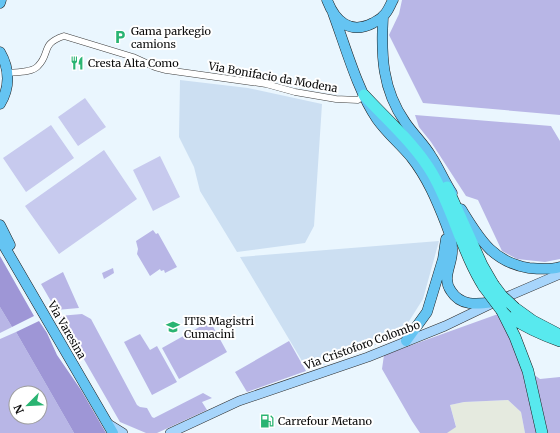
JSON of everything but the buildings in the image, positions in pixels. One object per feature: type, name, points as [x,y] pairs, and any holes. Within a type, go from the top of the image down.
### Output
[{"type":"highway","points":[[364,95],[410,143],[429,169],[440,188],[475,270],[488,285],[514,308],[539,325],[560,335]]},
{"type":"highway","points":[[446,184],[482,265],[488,285],[518,342],[528,370],[542,433]]},
{"type":"highway","points":[[502,311],[536,332],[560,341]]},
{"type":"highway","points":[[539,325],[560,330]]},
{"type":"main road","points":[[327,0],[364,95],[376,118],[411,157],[422,173],[437,202],[452,246],[451,260],[447,274],[448,286],[451,292],[456,297],[468,304],[495,302]]},
{"type":"main road","points":[[333,13],[344,24],[354,27],[368,26],[383,16],[393,0]]},
{"type":"main road","points":[[383,16],[382,59],[392,101],[404,122],[431,155],[446,184],[481,241],[500,258],[512,264],[539,269],[560,267]]},
{"type":"main road","points":[[0,52],[7,73],[6,90],[0,104]]},
{"type":"main road","points":[[0,225],[27,276],[42,312]]},
{"type":"main road","points":[[406,341],[427,312],[443,259],[447,228]]},
{"type":"main road","name":"Via Varesina","points":[[0,240],[113,433]]},
{"type":"main road","points":[[0,252],[22,287],[42,312]]},
{"type":"street","name":"Via Bonifacio da Modena","points":[[7,73],[30,70],[39,66],[47,47],[54,39],[64,36],[132,57],[166,70],[266,84],[295,92],[336,99],[358,100],[364,95]]},
{"type":"street","name":"Via Cristoforo Colombo","points":[[170,433],[239,401],[368,356],[446,326],[495,302],[560,274]]},
{"type":"street","points":[[106,422],[123,433]]},
{"type":"shaded area","points":[[402,0],[560,0],[560,115],[423,103],[389,35],[399,14]]},
{"type":"shaded area","points":[[180,80],[248,88],[322,104],[314,226],[305,243],[237,252],[200,191],[194,167],[179,137]]},
{"type":"shaded area","points":[[85,98],[106,127],[78,146],[58,117]]},
{"type":"shaded area","points":[[415,115],[551,126],[560,141],[560,259],[545,262],[517,259],[502,251],[478,200],[466,196],[431,142],[419,127]]},
{"type":"shaded area","points":[[51,125],[74,158],[26,192],[3,158]]},
{"type":"shaded area","points":[[104,150],[137,199],[59,254],[25,206]]},
{"type":"shaded area","points":[[160,156],[180,197],[153,211],[133,170]]},
{"type":"shaded area","points":[[153,230],[156,234],[158,233],[177,267],[165,273],[164,270],[161,271],[160,269],[150,276],[137,254],[138,249],[136,241]]},
{"type":"shaded area","points":[[439,241],[423,299],[406,326],[391,339],[308,371],[240,257]]},
{"type":"shaded area","points":[[0,256],[34,316],[12,327],[0,307]]},
{"type":"shaded area","points":[[113,268],[114,273],[104,279],[102,273]]},
{"type":"shaded area","points":[[63,272],[79,308],[56,310],[41,284]]},
{"type":"shaded area","points":[[0,307],[12,327],[0,333]]},
{"type":"shaded area","points":[[82,314],[91,319],[137,405],[147,408],[152,417],[154,418],[203,393],[212,398],[202,402],[207,410],[157,433],[146,433],[120,422],[59,316]]},
{"type":"shaded area","points":[[498,314],[523,367],[540,379],[560,377],[560,433],[525,433],[521,412],[508,400],[464,402],[450,405],[456,427],[447,433],[420,433],[382,369],[384,355]]},
{"type":"shaded area","points":[[39,321],[47,333],[57,355],[81,390],[106,433],[74,433],[48,388],[48,385],[46,385],[16,332]]},
{"type":"shaded area","points":[[210,321],[227,352],[179,379],[162,348]]},
{"type":"shaded area","points":[[16,332],[46,385],[8,385],[8,425],[48,425],[48,388],[74,433],[0,433],[0,339]]},
{"type":"shaded area","points":[[140,334],[150,350],[157,346],[177,382],[152,395],[124,342]]},
{"type":"shaded area","points":[[289,341],[306,371],[247,392],[235,372]]},
{"type":"shaded area","points":[[508,400],[521,412],[525,433],[447,433],[456,426],[450,405],[464,402]]},
{"type":"place","name":"Gama parkegio camions","points":[[120,37]]},
{"type":"place","name":"Cresta Alta Como","points":[[77,63]]},
{"type":"place","name":"ITIS Magistri Cumacini","points":[[173,327]]},
{"type":"place","name":"Carrefour Metano","points":[[267,421]]}]
